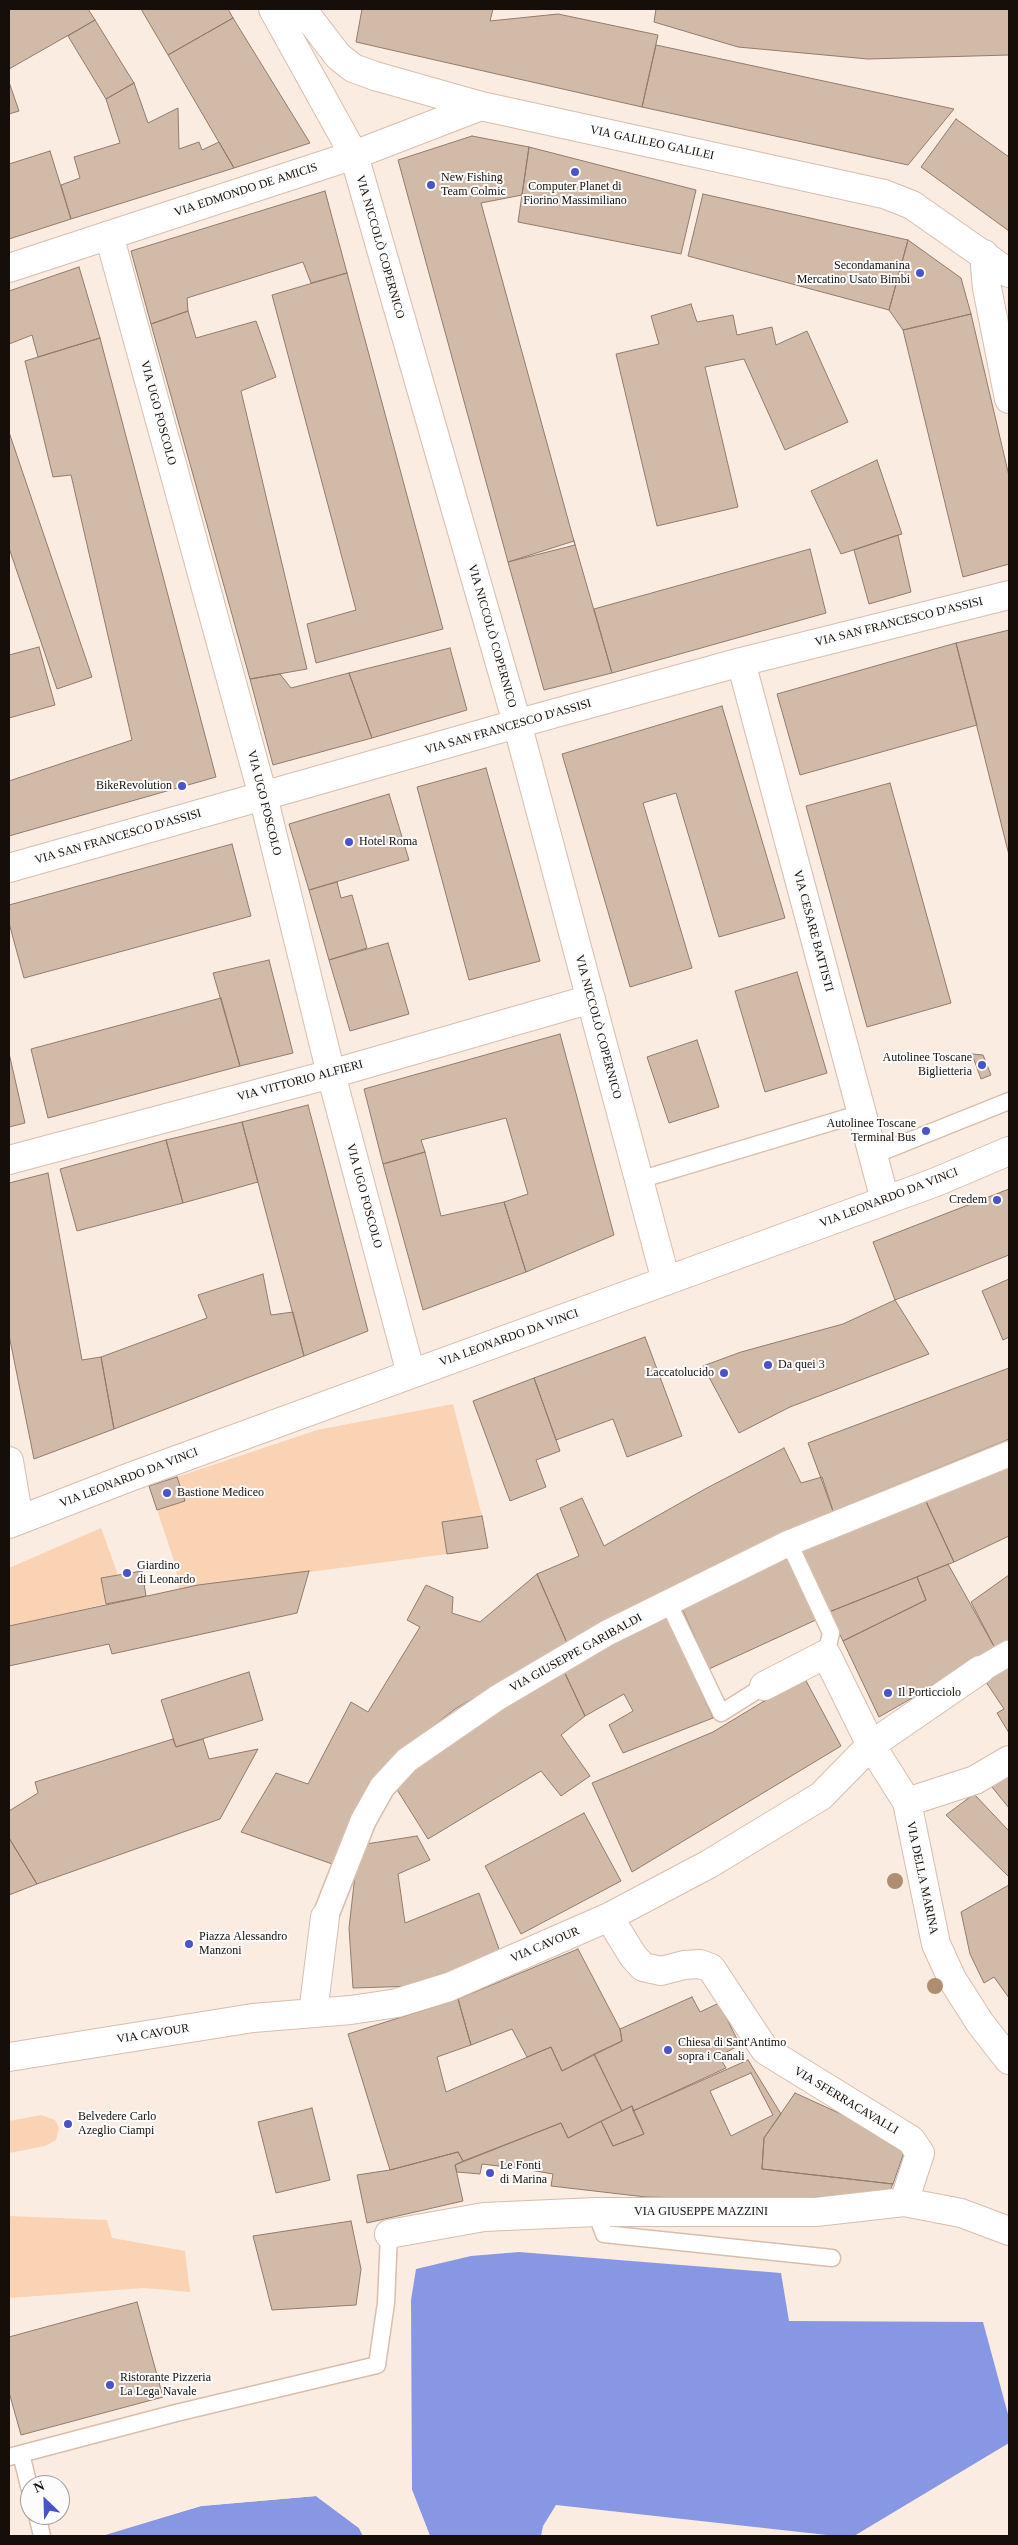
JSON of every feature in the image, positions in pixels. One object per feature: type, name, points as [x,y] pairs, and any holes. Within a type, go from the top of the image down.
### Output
[{"type":"street","name":"VIA NICCOLÒ COPERNICO","points":[[273,9],[354,155],[517,723],[666,1281]]},
{"type":"street","name":"VIA GALILEO GALILEI","points":[[302,9],[338,56],[353,68],[481,106],[884,194],[912,205],[1009,273]]},
{"type":"street","name":"VIA EDMONDO DE AMICIS","points":[[9,268],[354,155],[481,106]]},
{"type":"street","name":"VIA UGO FOSCOLO","points":[[109,235],[263,796],[331,1074],[411,1374]]},
{"type":"street","points":[[984,254],[987,288],[1009,399]]},
{"type":"street","name":"VIA SAN FRANCESCO D'ASSISI","points":[[9,868],[517,723],[741,662],[1009,595]]},
{"type":"street","name":"VIA CESARE BATTISTI","points":[[741,662],[885,1200]]},
{"type":"street","name":"VIA VITTORIO ALFIERI","points":[[9,1160],[331,1074],[591,999]]},
{"type":"street","name":"VIA LEONARDO DA VINCI","points":[[14,1522],[885,1200],[1009,1151]]},
{"type":"street","name":"VIA GIUSEPPE GARIBALDI","points":[[312,2013],[325,1917],[366,1814],[382,1787],[407,1760],[496,1698],[606,1633],[789,1543],[1009,1454]]},
{"type":"street","points":[[9,1461],[14,1522]]},
{"type":"street","name":"VIA CAVOUR","points":[[9,2057],[253,2018],[397,2003],[449,1987],[609,1918],[709,1864],[821,1796],[871,1745],[980,1670],[1009,1653]]},
{"type":"street","points":[[764,1686],[826,1654]]},
{"type":"street","name":"VIA DELLA MARINA","points":[[826,1654],[871,1745],[907,1802],[936,1944],[952,1979],[980,2023],[1009,2060]]},
{"type":"street","points":[[907,1802],[975,1780],[1009,1760]]},
{"type":"street","name":"VIA SFERRACAVALLI","points":[[609,1918],[633,1956],[643,1967],[661,1971],[684,1965],[700,1964],[711,1968],[765,2050],[916,2146],[920,2153],[918,2165],[904,2202]]},
{"type":"street","name":"VIA GIUSEPPE MAZZINI","points":[[388,2234],[484,2217],[596,2212],[816,2212],[904,2202],[961,2213],[1009,2231]]},
{"type":"lane","points":[[874,1155],[1009,1101]]},
{"type":"lane","points":[[639,1180],[862,1113]]},
{"type":"lane","points":[[789,1543],[831,1633],[826,1654]]},
{"type":"lane","points":[[668,1602],[721,1713],[764,1686]]},
{"type":"lane","points":[[596,2212],[604,2234],[832,2258]]},
{"type":"lane","points":[[24,2475],[15,2455],[176,2413],[377,2365],[386,2303],[388,2234]]},
{"type":"shaded area","points":[[453,1404],[482,1516],[442,1522],[447,1554],[179,1589],[175,1564],[157,1510],[184,1501],[177,1477],[317,1430]]},
{"type":"shaded area","points":[[101,1528],[118,1575],[102,1579],[106,1604],[9,1626],[9,1568]]},
{"type":"shaded area","points":[[41,2115],[55,2120],[59,2128],[56,2140],[45,2146],[9,2153],[9,2121]]},
{"type":"shaded area","points":[[9,2216],[107,2220],[112,2238],[185,2251],[190,2292],[144,2288],[9,2298]]},
{"type":"water","points":[[519,2252],[781,2273],[789,2321],[983,2322],[1009,2418],[1009,2443],[854,2536],[836,2536],[556,2505],[543,2526],[541,2536],[430,2536],[412,2490],[411,2300],[416,2269],[471,2256]]},
{"type":"water","points":[[316,2496],[359,2528],[363,2536],[102,2536],[201,2506]]},
{"type":"pier","points":[[412,2482],[412,2490],[430,2536],[428,2536],[410,2491],[409,2483]]},
{"type":"pier","points":[[316,2493],[361,2526],[366,2536],[363,2536],[359,2528],[316,2496],[201,2506],[99,2536],[200,2503]]},
{"type":"building","points":[[9,9],[88,9],[95,20],[9,69]]},
{"type":"building","points":[[141,9],[228,9],[233,18],[168,55]]},
{"type":"building","points":[[362,9],[493,9],[490,21],[558,14],[658,35],[642,107],[356,42]]},
{"type":"building","points":[[656,9],[1009,9],[1009,55],[868,59],[738,47],[654,22]]},
{"type":"building","points":[[233,18],[310,143],[234,168],[168,55]]},
{"type":"building","points":[[95,20],[134,83],[106,99],[68,36]]},
{"type":"building","points":[[656,45],[954,109],[908,165],[642,107]]},
{"type":"building","points":[[9,82],[19,111],[9,114]]},
{"type":"building","points":[[134,83],[148,123],[178,108],[179,149],[199,142],[202,150],[219,142],[234,168],[71,219],[61,185],[80,178],[74,157],[120,143],[106,99]]},
{"type":"building","points":[[956,119],[1009,157],[1009,231],[921,167]]},
{"type":"building","points":[[472,136],[529,147],[522,195],[481,203],[575,545],[508,562],[398,160]]},
{"type":"building","points":[[529,147],[696,190],[681,254],[518,222]]},
{"type":"building","points":[[50,151],[71,219],[9,239],[9,164]]},
{"type":"building","points":[[325,191],[347,273],[311,283],[303,262],[187,298],[188,311],[151,324],[131,251]]},
{"type":"building","points":[[703,194],[908,240],[889,310],[688,256]]},
{"type":"building","points":[[908,240],[961,278],[971,314],[903,330],[889,310]]},
{"type":"building","points":[[79,267],[100,338],[38,357],[32,335],[9,344],[9,291]]},
{"type":"building","points":[[347,273],[443,629],[316,663],[307,624],[356,610],[272,295]]},
{"type":"building","points":[[691,304],[697,322],[733,315],[737,335],[772,327],[776,345],[807,331],[848,422],[785,450],[744,359],[705,367],[738,507],[657,526],[616,354],[659,344],[651,316]]},
{"type":"building","points":[[188,311],[196,338],[256,321],[276,377],[241,391],[307,669],[250,679],[151,324]]},
{"type":"building","points":[[971,314],[1009,476],[1009,564],[963,577],[903,330]]},
{"type":"building","points":[[100,338],[216,777],[9,836],[9,781],[132,740],[71,475],[53,477],[25,361]]},
{"type":"building","points":[[9,432],[92,677],[57,689],[9,548]]},
{"type":"building","points":[[877,460],[902,534],[841,554],[811,491]]},
{"type":"building","points":[[898,535],[911,592],[869,604],[854,550]]},
{"type":"building","points":[[574,541],[612,673],[544,690],[508,562]]},
{"type":"building","points":[[810,549],[826,613],[612,673],[594,609]]},
{"type":"building","points":[[1009,630],[1009,855],[956,643]]},
{"type":"building","points":[[956,643],[977,725],[800,775],[777,694]]},
{"type":"building","points":[[39,647],[55,705],[9,718],[9,655]]},
{"type":"building","points":[[450,648],[467,710],[372,738],[349,673]]},
{"type":"building","points":[[349,673],[372,738],[273,765],[250,679],[280,674],[291,688]]},
{"type":"building","points":[[722,706],[785,918],[719,937],[676,793],[643,803],[692,968],[630,987],[562,754]]},
{"type":"building","points":[[486,768],[540,961],[469,980],[417,787]]},
{"type":"building","points":[[890,783],[951,1003],[867,1027],[806,806]]},
{"type":"building","name":"Hotel Roma","points":[[389,794],[409,860],[309,890],[289,824]]},
{"type":"building","points":[[232,844],[251,916],[24,978],[9,923],[9,905]]},
{"type":"building","points":[[337,882],[341,898],[352,895],[367,948],[329,960],[309,890]]},
{"type":"building","points":[[388,943],[409,1014],[350,1031],[329,960]]},
{"type":"building","points":[[269,960],[293,1053],[240,1066],[213,973]]},
{"type":"building","points":[[797,972],[827,1073],[765,1092],[735,991]]},
{"type":"building","points":[[221,998],[240,1066],[48,1118],[31,1049]]},
{"type":"building","points":[[560,1034],[614,1235],[526,1272],[504,1202],[528,1194],[506,1118],[421,1140],[425,1152],[383,1164],[364,1089]]},
{"type":"building","points":[[697,1040],[719,1107],[669,1123],[647,1057]]},
{"type":"building","points":[[9,1053],[25,1123],[9,1127]]},
{"type":"building","name":"Autolinee Toscane Biglietteria","points":[[972,1054],[983,1055],[991,1075],[981,1079]]},
{"type":"building","points":[[308,1105],[368,1331],[304,1356],[242,1122]]},
{"type":"building","points":[[242,1122],[258,1182],[183,1203],[166,1140]]},
{"type":"building","points":[[166,1140],[183,1203],[77,1231],[60,1169]]},
{"type":"building","points":[[425,1152],[441,1216],[504,1202],[526,1272],[423,1310],[383,1164]]},
{"type":"building","points":[[48,1173],[82,1360],[101,1357],[114,1429],[34,1459],[9,1335],[9,1183]]},
{"type":"building","points":[[1009,1189],[1009,1255],[895,1300],[873,1242]]},
{"type":"building","points":[[263,1274],[271,1315],[293,1312],[304,1356],[114,1429],[101,1357],[207,1318],[198,1295]]},
{"type":"building","points":[[1009,1279],[1009,1337],[1003,1340],[982,1291]]},
{"type":"building","points":[[895,1300],[929,1354],[790,1407],[739,1433],[703,1366],[741,1352],[843,1324]]},
{"type":"building","points":[[645,1337],[682,1436],[627,1457],[613,1419],[556,1440],[534,1378]]},
{"type":"building","points":[[1009,1368],[1009,1439],[833,1511],[808,1443]]},
{"type":"building","points":[[534,1378],[560,1451],[536,1460],[546,1487],[510,1501],[473,1401]]},
{"type":"building","points":[[784,1448],[801,1483],[822,1477],[833,1511],[734,1557],[567,1643],[537,1574],[579,1556],[560,1508],[582,1498],[604,1546],[705,1489]]},
{"type":"building","points":[[1009,1462],[1009,1536],[954,1562],[923,1495]]},
{"type":"building","name":"Bastione Mediceo","points":[[177,1477],[185,1501],[157,1510],[149,1486]]},
{"type":"building","points":[[923,1495],[954,1562],[829,1612],[799,1548]]},
{"type":"building","points":[[482,1516],[488,1548],[447,1554],[442,1522]]},
{"type":"building","points":[[789,1553],[818,1619],[709,1669],[679,1602]]},
{"type":"building","points":[[948,1564],[996,1650],[879,1717],[843,1641],[926,1600],[917,1577]]},
{"type":"building","points":[[142,1571],[146,1596],[106,1604],[101,1578]]},
{"type":"building","points":[[309,1571],[297,1613],[112,1654],[109,1644],[9,1666],[9,1626],[198,1585]]},
{"type":"building","points":[[537,1574],[567,1643],[455,1709],[415,1740],[369,1782],[335,1865],[241,1832],[276,1773],[308,1784],[351,1702],[368,1712],[420,1627],[407,1620],[426,1585],[453,1597],[452,1613],[480,1622]]},
{"type":"building","points":[[1009,1575],[1009,1642],[996,1650],[971,1602]]},
{"type":"building","points":[[917,1577],[926,1600],[843,1641],[829,1612]]},
{"type":"building","points":[[666,1614],[713,1718],[623,1753],[609,1725],[633,1711],[624,1694],[585,1716],[563,1669]]},
{"type":"building","points":[[1009,1662],[1009,1733],[997,1713],[1004,1709],[984,1679]]},
{"type":"building","points":[[563,1669],[585,1716],[561,1735],[590,1776],[561,1796],[541,1771],[428,1839],[396,1788],[406,1774],[490,1715]]},
{"type":"building","points":[[249,1672],[263,1720],[176,1747],[161,1700]]},
{"type":"building","points":[[804,1677],[841,1746],[632,1872],[592,1783],[713,1732]]},
{"type":"building","points":[[173,1739],[176,1747],[203,1739],[209,1759],[258,1749],[220,1819],[37,1884],[9,1838],[9,1811],[38,1793],[35,1782]]},
{"type":"building","points":[[1009,1774],[1009,1808],[992,1787]]},
{"type":"building","points":[[974,1794],[1009,1831],[1009,1877],[946,1815]]},
{"type":"building","points":[[584,1813],[621,1881],[521,1934],[485,1866]]},
{"type":"building","points":[[417,1836],[430,1860],[398,1874],[405,1923],[479,1893],[500,1952],[417,1986],[353,1988],[349,1928],[356,1866],[366,1844]]},
{"type":"building","points":[[9,1838],[37,1884],[9,1895]]},
{"type":"building","points":[[1009,1885],[1009,1998],[994,1977],[984,1983],[970,1954],[961,1912]]},
{"type":"building","points":[[578,1949],[620,2029],[622,2041],[562,2071],[551,2047],[527,2057],[512,2029],[471,2045],[458,1999]]},
{"type":"building","name":"Chiesa di Sant'Antimo sopra i Canali","points":[[692,1997],[700,2012],[719,2003],[740,2045],[719,2056],[726,2068],[633,2111],[632,2106],[622,2111],[594,2054],[622,2041],[620,2029]]},
{"type":"building","points":[[458,1999],[471,2045],[437,2057],[446,2092],[551,2047],[562,2071],[594,2054],[622,2111],[568,2138],[561,2123],[463,2161],[458,2152],[390,2170],[348,2034]]},
{"type":"building","points":[[748,2060],[781,2114],[764,2138],[762,2169],[893,2184],[888,2194],[759,2200],[646,2197],[551,2186],[553,2174],[524,2169],[482,2164],[480,2174],[457,2172],[455,2165],[561,2123],[568,2138],[601,2121],[613,2146],[644,2134],[633,2111]]},
{"type":"building","points":[[751,2073],[773,2115],[731,2136],[710,2091]]},
{"type":"building","points":[[795,2093],[907,2144],[893,2184],[762,2169],[764,2138]]},
{"type":"building","points":[[632,2106],[644,2134],[613,2146],[601,2121]]},
{"type":"building","points":[[312,2108],[330,2180],[276,2193],[258,2122]]},
{"type":"building","points":[[458,2152],[463,2161],[455,2165],[463,2201],[367,2223],[357,2175],[390,2170]]},
{"type":"building","points":[[351,2221],[361,2269],[356,2305],[272,2310],[253,2236]]},
{"type":"building","points":[[137,2302],[163,2397],[21,2435],[9,2392],[9,2337]]},
{"type":"place","name":"Computer Planet di Fiorino Massimiliano","points":[[575,172]]},
{"type":"place","name":"New Fishing Team Colmic","points":[[431,185]]},
{"type":"place","name":"Secondamanina Mercatino Usato Bimbi","points":[[920,273]]},
{"type":"place","name":"BikeRevolution","points":[[182,786]]},
{"type":"place","name":"Hotel Roma","points":[[349,842]]},
{"type":"place","name":"Autolinee Toscane Biglietteria","points":[[982,1065]]},
{"type":"place","name":"Autolinee Toscane Terminal Bus","points":[[926,1131]]},
{"type":"place","name":"Credem","points":[[997,1200]]},
{"type":"place","name":"Da quei 3","points":[[768,1365]]},
{"type":"place","name":"Laccatolucido","points":[[724,1373]]},
{"type":"place","name":"Bastione Mediceo","points":[[167,1493]]},
{"type":"place","name":"Giardino di Leonardo","points":[[127,1573]]},
{"type":"place","name":"Il Porticciolo","points":[[888,1693]]},
{"type":"place","name":"Piazza Alessandro Manzoni","points":[[189,1944]]},
{"type":"place","name":"Chiesa di Sant'Antimo sopra i Canali","points":[[668,2050]]},
{"type":"place","name":"Belvedere Carlo Azeglio Ciampi","points":[[68,2124]]},
{"type":"place","name":"Le Fonti di Marina","points":[[490,2173]]},
{"type":"place","name":"Ristorante Pizzeria La Lega Navale","points":[[110,2385]]}]
